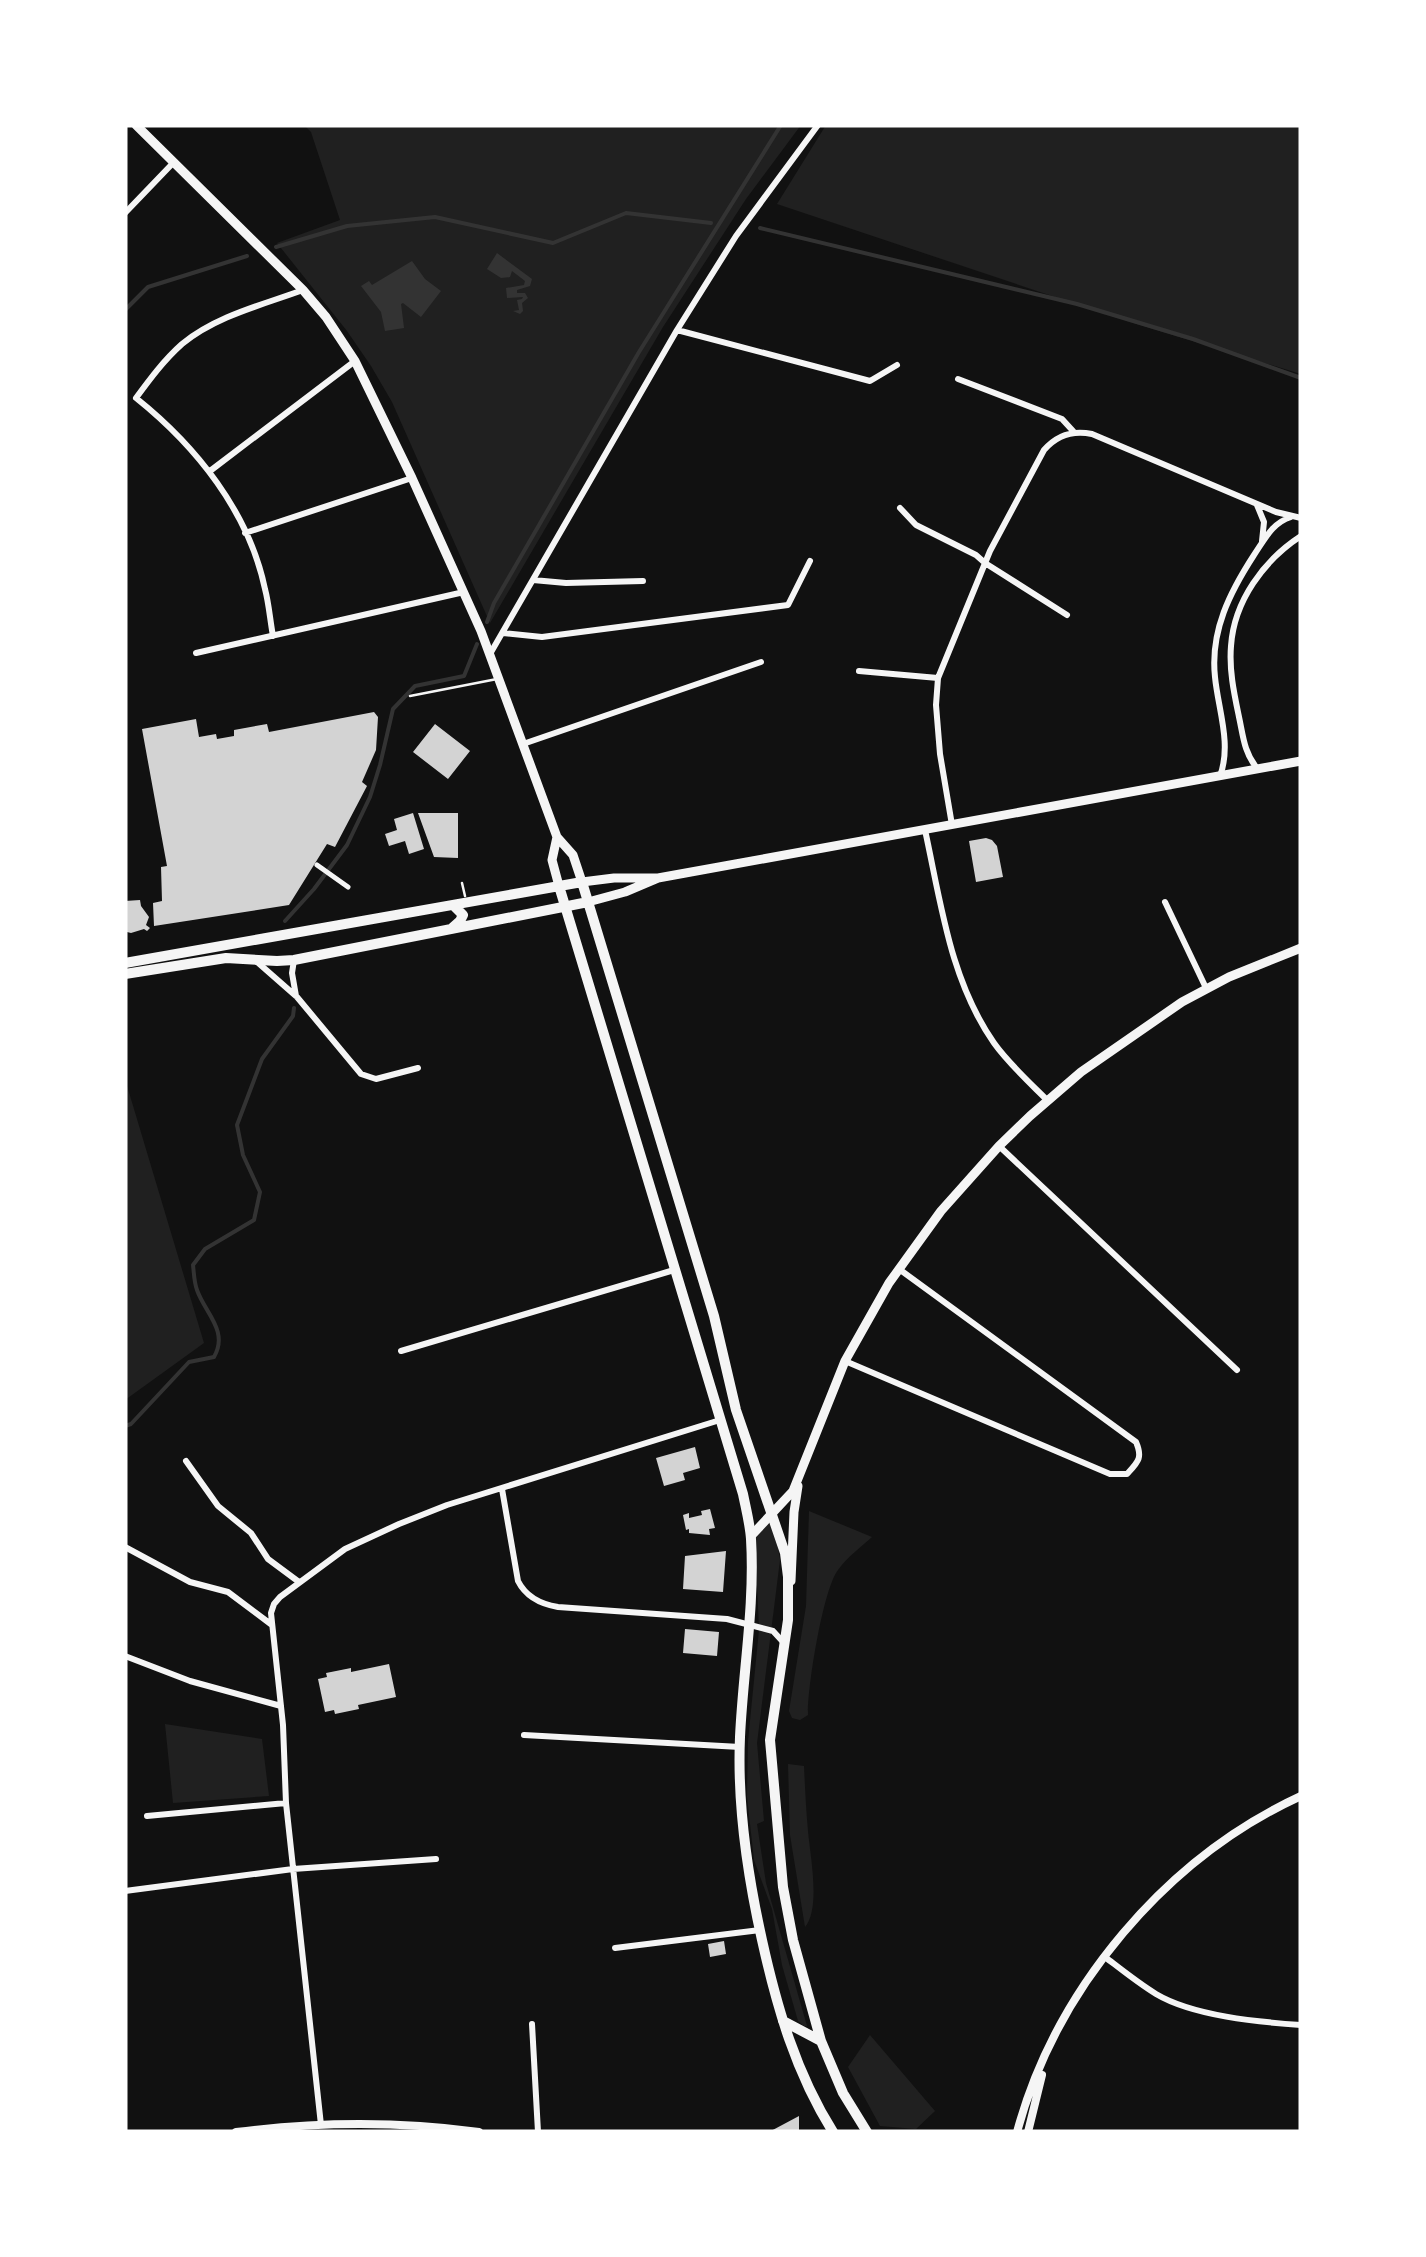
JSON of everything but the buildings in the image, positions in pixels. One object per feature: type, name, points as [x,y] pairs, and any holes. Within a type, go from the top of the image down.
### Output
[{"type":"main road","points":[[136,125],[303,290],[336,331],[355,361],[464,592],[558,837],[573,855],[582,882],[714,1316],[736,1410],[784,1554],[789,1608]]},
{"type":"main road","points":[[125,963],[582,882],[658,878],[1301,761]]},
{"type":"main road","points":[[558,837],[552,860],[559,886],[743,1494],[751,1536],[750,1623],[740,1747],[742,1833],[782,2020],[808,2085],[833,2132]]},
{"type":"main road","points":[[125,974],[226,958],[294,960],[588,902],[658,878]]},
{"type":"main road","points":[[450,929],[463,915],[452,905]]},
{"type":"main road","points":[[751,1536],[793,1491],[846,1361],[899,1270],[940,1212],[999,1146],[1047,1100],[1114,1048],[1206,988],[1301,948]]},
{"type":"main road","points":[[800,1477],[794,1512],[789,1608],[770,1740],[783,1887],[793,1940],[822,2041],[843,2093],[867,2132]]},
{"type":"main road","points":[[782,2020],[822,2041]]},
{"type":"street","points":[[490,654],[677,330],[736,236],[818,125]]},
{"type":"street","points":[[125,213],[174,162]]},
{"type":"street","points":[[273,636],[265,587],[245,532],[210,472],[171,427],[136,398],[161,365],[196,334],[226,318],[303,290]]},
{"type":"street","points":[[677,330],[870,381],[897,365]]},
{"type":"street","points":[[210,472],[355,361]]},
{"type":"street","points":[[958,379],[1062,419],[1074,432]]},
{"type":"street","points":[[952,824],[940,754],[938,678],[985,563],[1050,442],[1074,432],[1098,436],[1256,504],[1296,517]]},
{"type":"street","points":[[245,532],[412,478]]},
{"type":"street","points":[[1256,504],[1264,522],[1262,544]]},
{"type":"street","points":[[900,508],[916,525],[976,555],[1067,615]]},
{"type":"street","points":[[1220,776],[1225,757],[1214,657],[1228,598],[1277,524],[1296,517]]},
{"type":"street","points":[[1258,769],[1247,754],[1230,648],[1235,621],[1246,595],[1279,553],[1301,536]]},
{"type":"street","points":[[503,633],[542,637],[788,605],[810,561]]},
{"type":"street","points":[[533,580],[643,581]]},
{"type":"street","points":[[196,653],[464,592]]},
{"type":"street","points":[[523,744],[761,662]]},
{"type":"street","points":[[859,671],[938,678]]},
{"type":"street","points":[[1225,757],[1235,749],[1247,754]]},
{"type":"street","points":[[925,830],[952,952],[967,998],[994,1043],[1047,1100]]},
{"type":"street","points":[[320,867],[348,887]]},
{"type":"street","points":[[1166,902],[1206,988]]},
{"type":"street","points":[[256,960],[297,997],[366,1077],[380,1078],[418,1068]]},
{"type":"street","points":[[294,960],[292,980],[297,997]]},
{"type":"street","points":[[999,1146],[1238,1370]]},
{"type":"street","points":[[400,1351],[675,1270]]},
{"type":"street","points":[[846,1361],[1110,1474],[1127,1474],[1139,1461],[1136,1442],[899,1270]]},
{"type":"street","points":[[321,2125],[286,1802],[271,1613],[274,1604],[345,1549],[426,1513],[721,1420]]},
{"type":"street","points":[[186,1462],[218,1506],[251,1532],[268,1559],[299,1582]]},
{"type":"street","points":[[502,1488],[518,1580],[536,1600],[558,1607],[728,1619],[773,1631],[784,1644]]},
{"type":"street","points":[[125,1547],[190,1582],[228,1592],[272,1626]]},
{"type":"street","points":[[125,1656],[190,1681],[281,1706]]},
{"type":"street","points":[[524,1734],[740,1747]]},
{"type":"street","points":[[1017,2132],[1032,2088],[1074,2003],[1147,1906],[1195,1860],[1249,1823],[1301,1796]]},
{"type":"street","points":[[148,1816],[286,1802]]},
{"type":"street","points":[[125,1891],[293,1869],[436,1859]]},
{"type":"street","points":[[615,1948],[760,1930]]},
{"type":"street","points":[[1105,1957],[1158,1995],[1184,2006],[1266,2023],[1301,2025]]},
{"type":"street","points":[[532,2024],[538,2132]]},
{"type":"street","points":[[1028,2132],[1048,2052]]},
{"type":"street","points":[[236,2132],[321,2125],[478,2132]]},
{"type":"lane","points":[[410,696],[500,679]]},
{"type":"lane","points":[[462,883],[466,902]]},
{"type":"shaded area","points":[[304,125],[801,125],[746,199],[663,327],[490,623],[392,402],[347,331],[277,243],[340,220],[311,132]]},
{"type":"shaded area","points":[[826,125],[1301,125],[1301,374],[1130,322],[777,204]]},
{"type":"shaded area","points":[[497,253],[532,279],[530,286],[517,290],[528,298],[522,303],[520,314],[513,311],[519,310],[517,300],[523,297],[507,298],[506,288],[524,285],[525,281],[512,271],[510,277],[501,278],[487,269]]},
{"type":"shaded area","points":[[412,261],[425,279],[441,291],[421,317],[401,304],[404,328],[385,331],[381,312],[361,286],[369,281],[372,285]]},
{"type":"shaded area","points":[[125,1079],[204,1343],[125,1400]]},
{"type":"shaded area","points":[[809,1511],[872,1537],[846,1561],[832,1581],[817,1640],[808,1715],[800,1720],[792,1718],[789,1711],[806,1606]]},
{"type":"shaded area","points":[[767,1521],[775,1529],[780,1560],[757,1743],[764,1821],[757,1824],[766,1883],[807,2026],[798,2021],[772,1909],[754,1860],[747,1797],[748,1741],[759,1630],[755,1538]]},
{"type":"shaded area","points":[[165,1724],[262,1739],[269,1796],[173,1803]]},
{"type":"shaded area","points":[[788,1764],[804,1766],[814,1895],[805,1927],[790,1835]]},
{"type":"shaded area","points":[[870,2035],[935,2111],[916,2129],[880,2126],[848,2067]]},
{"type":"waterway","points":[[487,622],[494,603],[639,352],[781,125]]},
{"type":"waterway","points":[[276,247],[347,226],[435,217],[553,243],[626,213],[711,223]]},
{"type":"waterway","points":[[760,228],[1077,304],[1193,339],[1301,378]]},
{"type":"waterway","points":[[125,310],[148,287],[247,256]]},
{"type":"waterway","points":[[285,921],[347,845],[370,797],[393,709],[415,686],[464,676],[477,644]]},
{"type":"waterway","points":[[125,1426],[189,1362],[214,1357],[218,1348],[217,1330],[197,1290],[193,1265],[205,1249],[254,1220],[260,1192],[243,1155],[237,1125],[262,1059],[293,1016],[294,1008]]}]
